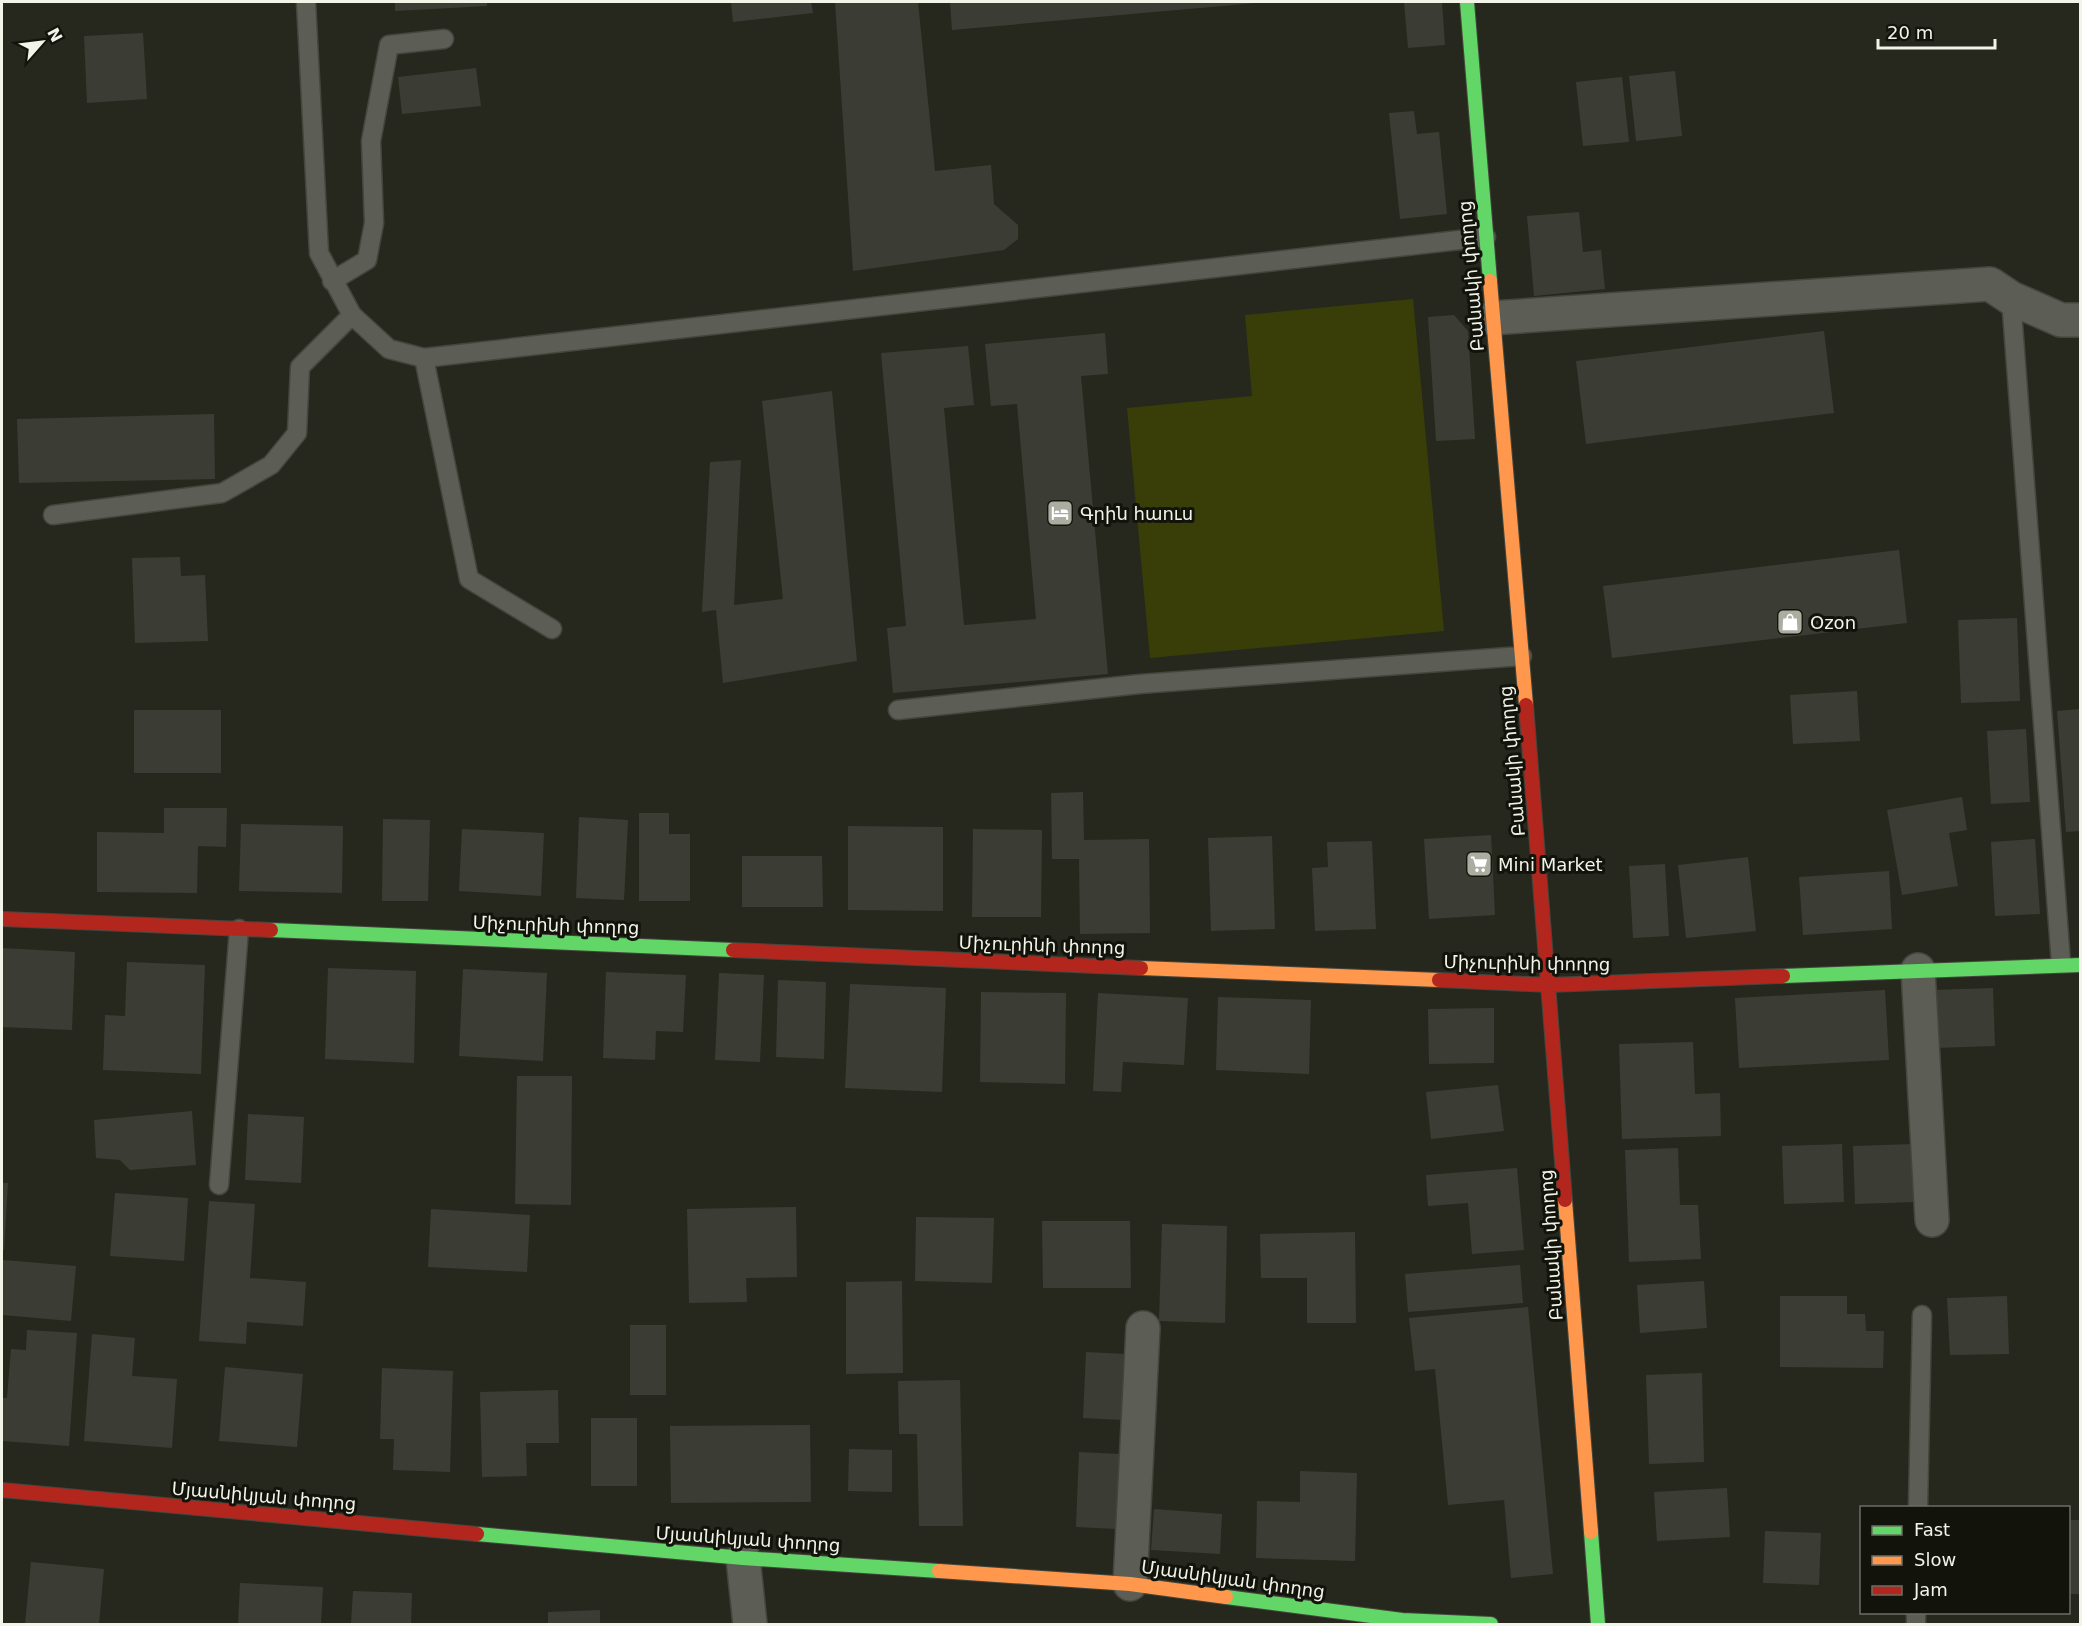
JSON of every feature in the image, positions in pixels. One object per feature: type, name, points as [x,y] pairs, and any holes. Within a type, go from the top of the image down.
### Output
[{"type":"street","name":"Բանակի փողոց","points":[[1467,2],[1549,985],[1598,1624]]},
{"type":"street","points":[[1492,318],[1990,284],[2011,298],[2061,320],[2080,320]]},
{"type":"street","name":"Միչուրինի փողոց","points":[[2,919],[1549,985],[2061,963],[2080,965]]},
{"type":"street","points":[[1918,970],[1932,1220]]},
{"type":"street","points":[[1130,1584],[1143,1328]]},
{"type":"street","name":"Մյասնիկյան փողոց","points":[[2,1490],[743,1558],[1130,1584],[1401,1622],[1491,1624]]},
{"type":"street","points":[[743,1558],[750,1624]]},
{"type":"lane","points":[[306,2],[319,253],[352,315],[389,349],[424,358],[1486,237]]},
{"type":"lane","points":[[332,281],[367,260],[374,223],[371,141],[389,45],[444,39]]},
{"type":"lane","points":[[2011,298],[2061,963]]},
{"type":"lane","points":[[53,514],[222,493],[271,465],[297,433],[300,367],[352,315]]},
{"type":"lane","points":[[424,358],[469,579],[552,629]]},
{"type":"lane","points":[[898,710],[1140,684],[1522,656]]},
{"type":"lane","points":[[219,1185],[239,929]]},
{"type":"lane","points":[[1918,1506],[1922,1315]]},
{"type":"green space","points":[[1413,299],[1444,631],[1150,658],[1127,408],[1252,396],[1245,315]]},
{"type":"building","points":[[395,2],[487,2],[487,6],[395,11]]},
{"type":"building","points":[[731,2],[811,2],[813,13],[733,22]]},
{"type":"building","points":[[835,2],[918,2],[935,171],[991,165],[994,204],[1018,225],[1018,239],[1004,250],[853,271]]},
{"type":"building","points":[[950,2],[1256,2],[1256,3],[952,30]]},
{"type":"building","points":[[1404,2],[1442,2],[1445,45],[1408,48]]},
{"type":"building","points":[[143,33],[147,99],[87,103],[84,36]]},
{"type":"building","points":[[476,68],[481,106],[402,114],[398,77]]},
{"type":"building","points":[[1675,71],[1682,136],[1636,141],[1629,76]]},
{"type":"building","points":[[1622,77],[1629,142],[1583,146],[1576,82]]},
{"type":"building","points":[[1414,111],[1417,134],[1439,132],[1447,214],[1400,219],[1389,113]]},
{"type":"building","points":[[1579,212],[1583,252],[1601,250],[1605,289],[1534,296],[1527,216]]},
{"type":"building","points":[[1454,315],[1468,331],[1475,439],[1436,441],[1428,317]]},
{"type":"building","points":[[1824,331],[1834,413],[1586,444],[1576,361]]},
{"type":"building","name":"Գրին հաուս","points":[[1105,333],[1108,374],[1081,376],[1108,674],[893,693],[887,628],[906,626],[881,353],[968,346],[974,405],[944,408],[964,625],[1036,619],[1017,404],[991,406],[985,344]]},
{"type":"building","points":[[832,391],[857,661],[723,683],[716,610],[702,612],[710,462],[741,460],[734,605],[783,599],[762,401]]},
{"type":"building","points":[[214,414],[215,479],[19,483],[17,419]]},
{"type":"building","points":[[1899,550],[1907,623],[1612,658],[1603,586]]},
{"type":"building","points":[[180,557],[181,576],[205,575],[208,641],[135,643],[132,558]]},
{"type":"building","points":[[2017,618],[2020,701],[1961,703],[1958,620]]},
{"type":"building","points":[[1857,691],[1860,741],[1793,744],[1790,695]]},
{"type":"building","points":[[2080,709],[2080,831],[2066,832],[2057,711]]},
{"type":"building","points":[[134,710],[221,710],[221,773],[134,773]]},
{"type":"building","points":[[2026,729],[2030,802],[1991,804],[1987,731]]},
{"type":"building","points":[[1083,792],[1084,840],[1149,839],[1150,933],[1080,934],[1079,859],[1052,859],[1051,793]]},
{"type":"building","points":[[1962,797],[1967,830],[1949,833],[1958,886],[1902,895],[1887,810]]},
{"type":"building","points":[[164,808],[227,808],[226,847],[198,846],[197,893],[97,892],[97,832],[164,833]]},
{"type":"building","points":[[639,813],[669,813],[669,834],[690,834],[690,901],[639,901]]},
{"type":"building","points":[[579,817],[628,820],[624,900],[576,898]]},
{"type":"building","points":[[383,819],[430,820],[428,901],[382,901]]},
{"type":"building","points":[[241,824],[343,826],[342,893],[239,891]]},
{"type":"building","points":[[848,826],[943,827],[943,911],[848,910]]},
{"type":"building","points":[[462,829],[544,833],[541,896],[459,891]]},
{"type":"building","points":[[973,829],[1042,830],[1041,917],[972,917]]},
{"type":"building","points":[[1491,835],[1495,915],[1429,919],[1424,839]]},
{"type":"building","points":[[1272,836],[1275,929],[1211,931],[1208,838]]},
{"type":"building","points":[[2035,839],[2040,914],[1995,916],[1991,842]]},
{"type":"building","points":[[1372,841],[1376,929],[1315,931],[1312,868],[1328,867],[1327,842]]},
{"type":"building","points":[[742,856],[822,856],[823,907],[742,907]]},
{"type":"building","points":[[1748,857],[1756,931],[1686,938],[1678,865]]},
{"type":"building","points":[[1665,864],[1669,936],[1633,938],[1629,866]]},
{"type":"building","points":[[1889,871],[1892,929],[1803,935],[1799,877]]},
{"type":"building","points":[[2,948],[75,952],[72,1030],[2,1027]]},
{"type":"building","points":[[127,962],[205,965],[201,1074],[103,1070],[105,1015],[125,1016]]},
{"type":"building","points":[[328,968],[416,971],[414,1063],[325,1059]]},
{"type":"building","points":[[463,969],[547,973],[543,1061],[459,1056]]},
{"type":"building","points":[[606,972],[686,975],[683,1032],[656,1031],[655,1060],[603,1058]]},
{"type":"building","points":[[719,973],[764,975],[760,1062],[715,1060]]},
{"type":"building","points":[[778,980],[826,982],[824,1059],[776,1057]]},
{"type":"building","points":[[850,984],[946,988],[942,1092],[845,1088]]},
{"type":"building","points":[[1993,988],[1995,1046],[1935,1048],[1933,990]]},
{"type":"building","points":[[1885,990],[1889,1060],[1739,1068],[1735,998]]},
{"type":"building","points":[[981,992],[1066,993],[1065,1084],[980,1082]]},
{"type":"building","points":[[1098,993],[1188,998],[1184,1065],[1123,1062],[1121,1092],[1093,1091]]},
{"type":"building","points":[[1218,997],[1311,1000],[1309,1074],[1216,1070]]},
{"type":"building","points":[[1494,1008],[1494,1063],[1429,1064],[1428,1009]]},
{"type":"building","points":[[1693,1042],[1695,1094],[1720,1093],[1721,1136],[1622,1139],[1619,1044]]},
{"type":"building","points":[[517,1076],[572,1076],[571,1205],[515,1204]]},
{"type":"building","points":[[1498,1085],[1504,1131],[1431,1139],[1426,1092]]},
{"type":"building","points":[[192,1111],[196,1165],[130,1170],[120,1160],[96,1158],[94,1120]]},
{"type":"building","points":[[248,1114],[304,1117],[301,1183],[245,1180]]},
{"type":"building","points":[[1842,1144],[1844,1202],[1784,1204],[1782,1146]]},
{"type":"building","points":[[1913,1144],[1915,1202],[1855,1204],[1853,1146]]},
{"type":"building","points":[[1678,1148],[1680,1205],[1698,1205],[1701,1259],[1629,1262],[1625,1150]]},
{"type":"building","points":[[1517,1168],[1524,1250],[1472,1254],[1468,1203],[1428,1206],[1426,1175]]},
{"type":"building","points":[[2,1183],[8,1183],[4,1250],[2,1250]]},
{"type":"building","points":[[115,1193],[188,1198],[184,1261],[110,1256]]},
{"type":"building","points":[[209,1201],[255,1204],[250,1278],[306,1282],[303,1326],[247,1322],[246,1344],[199,1341]]},
{"type":"building","points":[[796,1207],[797,1277],[746,1278],[747,1302],[689,1303],[687,1209]]},
{"type":"building","points":[[431,1209],[530,1215],[527,1272],[428,1267]]},
{"type":"building","points":[[916,1217],[994,1218],[992,1283],[915,1281]]},
{"type":"building","points":[[1042,1221],[1130,1221],[1131,1288],[1043,1288]]},
{"type":"building","points":[[1162,1224],[1227,1226],[1225,1323],[1159,1321]]},
{"type":"building","points":[[1355,1232],[1356,1323],[1307,1323],[1307,1278],[1261,1278],[1260,1234]]},
{"type":"building","points":[[3,1260],[76,1266],[71,1321],[2,1315]]},
{"type":"building","points":[[1520,1265],[1523,1303],[1408,1312],[1405,1274]]},
{"type":"building","points":[[902,1281],[903,1373],[846,1374],[846,1282]]},
{"type":"building","points":[[1704,1281],[1707,1328],[1640,1333],[1637,1285]]},
{"type":"building","points":[[1780,1296],[1847,1296],[1847,1314],[1865,1314],[1866,1331],[1884,1331],[1883,1368],[1780,1367]]},
{"type":"building","points":[[2007,1296],[2009,1354],[1950,1355],[1947,1298]]},
{"type":"building","points":[[1528,1307],[1553,1574],[1511,1578],[1504,1500],[1448,1505],[1435,1369],[1415,1371],[1409,1318]]},
{"type":"building","points":[[630,1325],[666,1325],[666,1395],[630,1395]]},
{"type":"building","points":[[27,1330],[77,1333],[69,1446],[2,1441],[2,1398],[7,1398],[11,1349],[26,1350]]},
{"type":"building","points":[[92,1334],[135,1338],[132,1376],[177,1379],[172,1448],[84,1441]]},
{"type":"building","points":[[1086,1352],[1126,1354],[1124,1420],[1083,1418]]},
{"type":"building","points":[[225,1367],[303,1374],[297,1447],[219,1441]]},
{"type":"building","points":[[382,1368],[453,1371],[450,1472],[393,1470],[394,1439],[380,1439]]},
{"type":"building","points":[[1702,1373],[1704,1462],[1649,1464],[1646,1375]]},
{"type":"building","points":[[960,1380],[963,1526],[919,1526],[917,1434],[899,1434],[898,1381]]},
{"type":"building","points":[[558,1390],[559,1443],[526,1443],[527,1476],[482,1477],[480,1392]]},
{"type":"building","points":[[591,1418],[637,1418],[637,1486],[591,1486]]},
{"type":"building","points":[[810,1425],[811,1502],[671,1503],[670,1426]]},
{"type":"building","points":[[849,1449],[892,1450],[892,1492],[848,1491]]},
{"type":"building","points":[[1079,1452],[1120,1454],[1117,1529],[1076,1527]]},
{"type":"building","points":[[1300,1471],[1357,1473],[1355,1561],[1256,1558],[1257,1501],[1300,1502]]},
{"type":"building","points":[[1727,1488],[1730,1537],[1657,1541],[1654,1492]]},
{"type":"building","points":[[1154,1509],[1222,1514],[1220,1554],[1151,1550]]},
{"type":"building","points":[[2070,1520],[2080,1520],[2080,1594],[2070,1594]]},
{"type":"building","points":[[1765,1531],[1821,1533],[1819,1585],[1763,1583]]},
{"type":"building","points":[[31,1562],[104,1569],[99,1624],[25,1624]]},
{"type":"building","points":[[240,1583],[323,1587],[321,1624],[238,1624]]},
{"type":"building","points":[[353,1591],[412,1593],[411,1624],[351,1624]]},
{"type":"building","points":[[600,1610],[600,1624],[548,1624],[548,1612]]},
{"type":"traffic: fast","points":[[1467,2],[1490,281]]},
{"type":"traffic: fast","points":[[271,930],[733,950]]},
{"type":"traffic: fast","points":[[1783,976],[2080,965]]},
{"type":"traffic: fast","points":[[1591,1532],[1598,1624]]},
{"type":"traffic: fast","points":[[477,1534],[743,1558],[939,1571]]},
{"type":"traffic: fast","points":[[1226,1597],[1402,1620],[1491,1624]]},
{"type":"traffic: slow","points":[[1490,281],[1526,705]]},
{"type":"traffic: slow","points":[[1141,968],[1439,980]]},
{"type":"traffic: slow","points":[[1565,1200],[1591,1532]]},
{"type":"traffic: slow","points":[[939,1571],[1130,1584],[1226,1597]]},
{"type":"traffic: jam","points":[[1526,705],[1565,1200]]},
{"type":"traffic: jam","points":[[2,919],[271,930]]},
{"type":"traffic: jam","points":[[733,950],[1141,968]]},
{"type":"traffic: jam","points":[[1439,980],[1549,985],[1783,976]]},
{"type":"traffic: jam","points":[[2,1490],[477,1534]]},
{"type":"place","name":"Գրին հաուս","points":[[1060,513]]},
{"type":"place","name":"Ozon","points":[[1790,622]]},
{"type":"place","name":"Mini Market","points":[[1479,864]]}]
